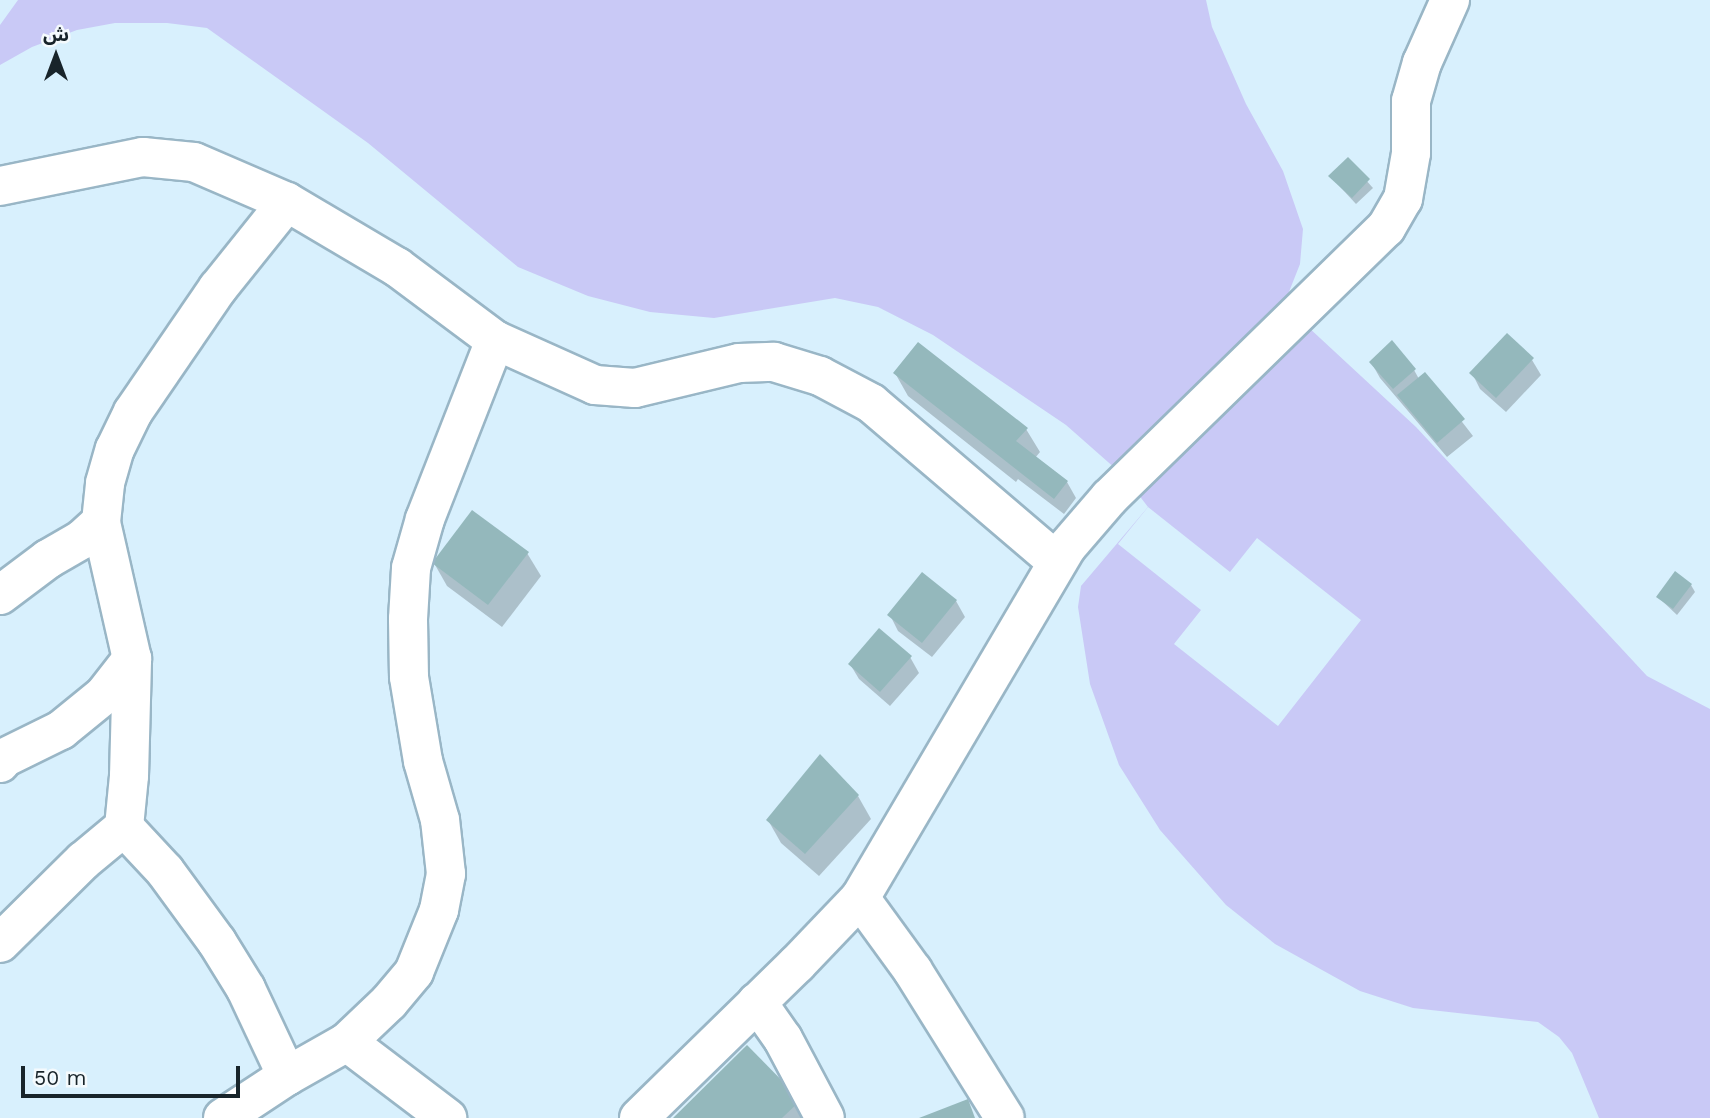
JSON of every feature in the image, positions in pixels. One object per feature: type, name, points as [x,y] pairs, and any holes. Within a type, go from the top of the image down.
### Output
[{"type":"street","points":[[639,1118],[860,898],[1056,561],[1109,498],[1386,228],[1403,199],[1411,153],[1411,100],[1422,63],[1450,0]]},
{"type":"street","points":[[0,186],[143,157],[194,162],[287,202],[397,268],[495,340],[595,385],[635,387],[739,363],[774,362],[820,376],[871,402],[1056,561]]},
{"type":"street","points":[[0,943],[83,861],[124,827],[129,776],[132,659],[101,522],[105,483],[116,449],[133,412],[218,288],[287,202]]},
{"type":"street","points":[[223,1118],[287,1076],[347,1042],[389,1002],[414,972],[439,910],[446,874],[440,820],[423,761],[409,677],[411,568],[425,519],[495,340]]},
{"type":"street","points":[[0,595],[48,559],[81,540],[101,522]]},
{"type":"street","points":[[1,757],[61,730],[104,695],[132,659]]},
{"type":"street","points":[[124,827],[165,872],[217,942],[246,989],[287,1076]]},
{"type":"street","points":[[860,898],[913,971],[1005,1118]]},
{"type":"street","points":[[757,1002],[783,1039],[825,1118]]},
{"type":"street","points":[[347,1042],[447,1118]]},
{"type":"water","points":[[18,0],[1206,0],[1212,27],[1246,104],[1283,171],[1303,229],[1300,264],[1285,302],[1307,326],[1416,427],[1647,676],[1710,709],[1710,1118],[1599,1118],[1572,1053],[1559,1037],[1538,1022],[1413,1008],[1360,991],[1275,944],[1226,905],[1160,830],[1119,765],[1090,684],[1078,607],[1081,586],[1148,507],[1125,477],[1066,425],[933,335],[878,307],[835,298],[714,318],[650,312],[588,296],[518,267],[368,143],[207,28],[167,23],[115,23],[77,30],[32,47],[0,65],[0,25]]},
{"type":"pier","points":[[1148,507],[1230,572],[1257,538],[1361,620],[1278,726],[1174,644],[1201,610],[1118,544]]},
{"type":"building","points":[[1348,157],[1370,179],[1352,198],[1328,176]]},
{"type":"building","points":[[1507,333],[1534,358],[1496,398],[1469,373]]},
{"type":"building","points":[[1392,340],[1416,369],[1393,389],[1369,362]]},
{"type":"building","points":[[918,342],[1028,428],[1016,441],[1068,481],[1054,499],[893,373]]},
{"type":"building","points":[[1425,372],[1465,419],[1437,443],[1397,395]]},
{"type":"building","points":[[472,510],[529,552],[488,605],[432,563]]},
{"type":"building","points":[[1675,571],[1692,584],[1673,609],[1656,597]]},
{"type":"building","points":[[922,572],[957,600],[922,643],[887,615]]},
{"type":"building","points":[[879,628],[912,656],[880,692],[848,664]]},
{"type":"building","points":[[820,754],[859,795],[805,854],[766,820]]},
{"type":"building","points":[[747,1045],[801,1100],[782,1118],[673,1118]]},
{"type":"building","points":[[968,1099],[975,1118],[919,1118]]}]
